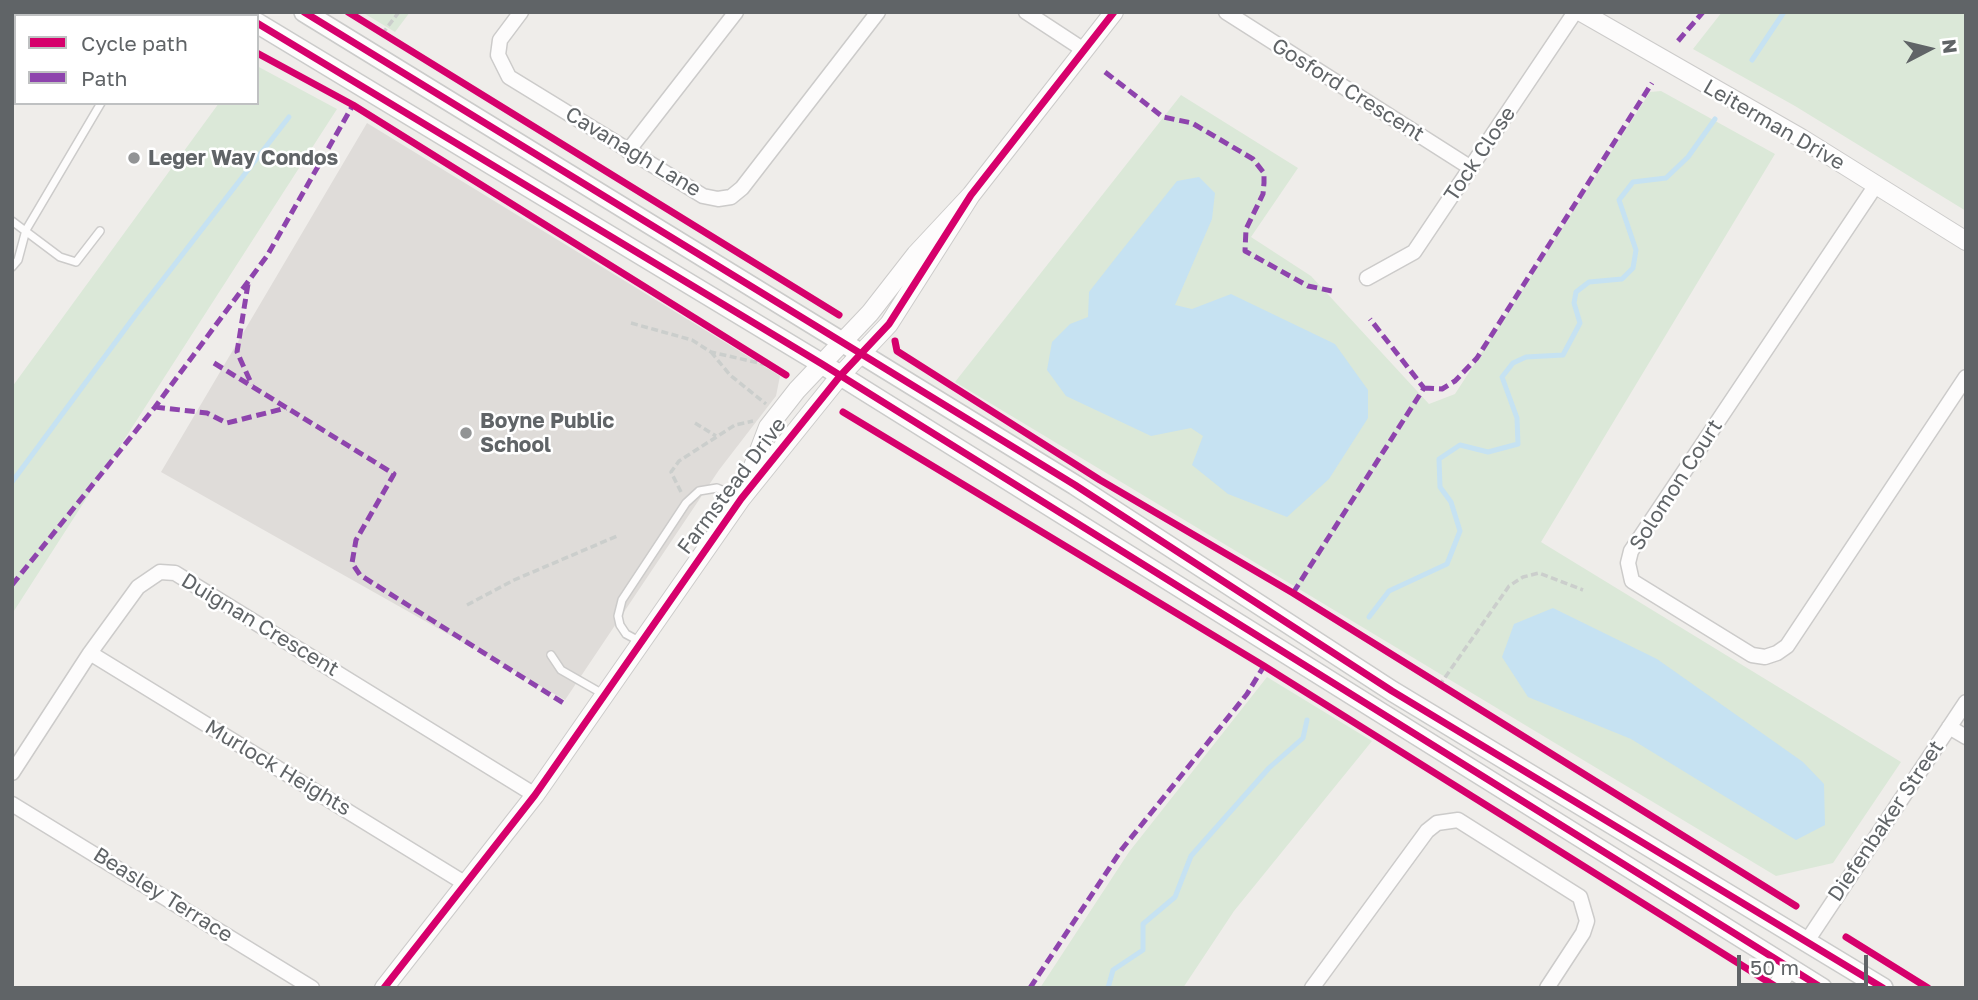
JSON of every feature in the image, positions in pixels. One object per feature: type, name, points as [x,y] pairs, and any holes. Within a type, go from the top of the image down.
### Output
[{"type":"main road","points":[[304,12],[342,33],[453,106],[1075,485],[1392,691],[1883,988]]},
{"type":"main road","points":[[259,24],[822,364],[1822,988]]},
{"type":"street","name":"Cavanagh Lane","points":[[521,12],[500,40],[498,55],[509,77],[703,196],[718,199],[731,197],[742,188],[878,12]]},
{"type":"street","points":[[628,150],[736,12]]},
{"type":"street","points":[[1026,12],[1084,50]]},
{"type":"street","name":"Farmstead Drive","points":[[741,499],[768,428],[916,254],[971,195],[1114,12]]},
{"type":"street","name":"Gosford Crescent","points":[[1226,12],[1471,168]]},
{"type":"street","name":"Tock Close","points":[[1367,278],[1414,252],[1578,12]]},
{"type":"street","name":"Leiterman Drive","points":[[1578,12],[1801,138],[1966,241]]},
{"type":"street","name":"Solomon Court","points":[[1876,185],[1631,551],[1628,563],[1632,581],[1752,655],[1765,657],[1777,653],[1787,646],[1966,377]]},
{"type":"street","name":"Farmstead Drive","points":[[384,988],[536,795],[639,641],[741,499],[840,376],[889,324],[971,195]]},
{"type":"street","name":"Duignan Crescent","points":[[12,773],[90,653],[148,578],[160,572],[175,573],[536,795]]},
{"type":"street","name":"Murlock Heights","points":[[90,653],[466,884]]},
{"type":"street","name":"Diefenbaker Street","points":[[1807,940],[1966,702]]},
{"type":"street","points":[[1949,727],[1966,737]]},
{"type":"street","name":"Beasley Terrace","points":[[12,804],[312,988]]},
{"type":"street","points":[[1312,988],[1427,831],[1437,823],[1458,820],[1580,897],[1586,909],[1587,921],[1583,933],[1547,988]]},
{"type":"street","points":[[1776,988],[1789,968]]},
{"type":"lane","points":[[12,267],[18,260],[26,230],[100,105]]},
{"type":"lane","points":[[12,221],[60,257],[76,262],[100,231]]},
{"type":"lane","points":[[639,641],[626,634],[620,625],[618,616],[621,600],[686,503],[699,491],[717,488],[741,499]]},
{"type":"lane","points":[[551,655],[561,670],[604,695]]},
{"type":"path","points":[[382,34],[399,12]]},
{"type":"path","points":[[631,323],[692,340],[711,352],[775,368]]},
{"type":"path","points":[[748,351],[775,368]]},
{"type":"path","points":[[711,352],[730,376],[779,414]]},
{"type":"path","points":[[686,503],[671,472],[679,461],[735,425],[779,414]]},
{"type":"path","points":[[695,423],[716,436]]},
{"type":"path","points":[[467,605],[525,575],[617,536]]},
{"type":"path","points":[[1439,686],[1509,586],[1523,577],[1539,573],[1583,590]]},
{"type":"shaded area","name":"Boyne Public School","points":[[367,123],[780,376],[776,396],[719,470],[565,700],[161,472]]},
{"type":"green space","points":[[362,12],[410,12],[395,32]]},
{"type":"green space","points":[[1722,12],[1966,12],[1966,211],[1795,106],[1693,49]]},
{"type":"green space","points":[[259,67],[337,109],[12,614],[12,387],[218,105],[259,105]]},
{"type":"green space","points":[[1661,91],[1775,154],[1541,542],[1901,762],[1833,863],[1776,876],[955,382],[1181,95],[1298,168],[1251,237],[1311,276],[1429,404],[1455,394],[1650,92]]},
{"type":"green space","points":[[1267,677],[1372,741],[1234,911],[1183,988],[1040,988],[1129,852]]},
{"type":"water","points":[[1199,177],[1215,193],[1212,219],[1175,305],[1192,309],[1231,294],[1335,344],[1368,390],[1368,418],[1329,479],[1287,517],[1228,494],[1192,465],[1203,436],[1191,428],[1151,436],[1066,396],[1047,370],[1052,342],[1070,324],[1088,317],[1089,292],[1114,260],[1177,181]]},
{"type":"water","points":[[1553,608],[1657,659],[1803,762],[1824,784],[1825,825],[1796,840],[1631,739],[1528,697],[1502,657],[1514,624]]},
{"type":"waterway","points":[[1752,60],[1784,12]]},
{"type":"waterway","points":[[12,482],[137,313],[289,117]]},
{"type":"waterway","points":[[1369,617],[1389,591],[1447,564],[1460,531],[1451,502],[1440,487],[1439,459],[1460,445],[1488,452],[1518,444],[1517,418],[1502,377],[1513,363],[1526,357],[1563,355],[1580,323],[1574,303],[1576,292],[1589,282],[1622,279],[1633,268],[1636,250],[1619,200],[1633,182],[1666,178],[1688,157],[1715,119]]},
{"type":"waterway","points":[[1108,988],[1113,970],[1143,950],[1143,924],[1175,897],[1191,856],[1269,768],[1303,738],[1307,720]]},
{"type":"marked path","points":[[1678,41],[1703,12]]},
{"type":"marked path","points":[[1105,72],[1163,117],[1192,123],[1253,159],[1264,173],[1264,183],[1263,194],[1246,229],[1245,251],[1308,286],[1332,291]]},
{"type":"marked path","points":[[1424,388],[1442,389],[1455,381],[1477,358],[1652,83]]},
{"type":"marked path","points":[[12,585],[155,407],[267,256],[353,105]]},
{"type":"marked path","points":[[248,284],[237,352],[252,385]]},
{"type":"marked path","points":[[1293,593],[1424,388],[1370,319]]},
{"type":"marked path","points":[[214,363],[394,474],[356,540],[352,563],[360,575],[565,704]]},
{"type":"marked path","points":[[155,407],[207,413],[227,423],[286,408]]},
{"type":"marked path","points":[[1030,988],[1122,849],[1247,694],[1264,666]]},
{"type":"cycle path","points":[[304,12],[1075,485],[1392,691],[1883,988]]},
{"type":"cycle path","points":[[348,12],[839,315]]},
{"type":"cycle path","points":[[384,988],[535,795],[741,499],[840,376],[889,324],[971,195],[1114,12]]},
{"type":"cycle path","points":[[259,24],[822,364],[1822,988]]},
{"type":"cycle path","points":[[259,54],[353,105],[786,375]]},
{"type":"cycle path","points":[[895,341],[897,351],[1100,480],[1293,593],[1796,906]]},
{"type":"cycle path","points":[[843,412],[1264,666],[1778,988]]},
{"type":"cycle path","points":[[1846,937],[1928,988]]},
{"type":"place","name":"Leger Way Condos","points":[[134,158]]},
{"type":"place","name":"Boyne Public School","points":[[466,433]]}]
